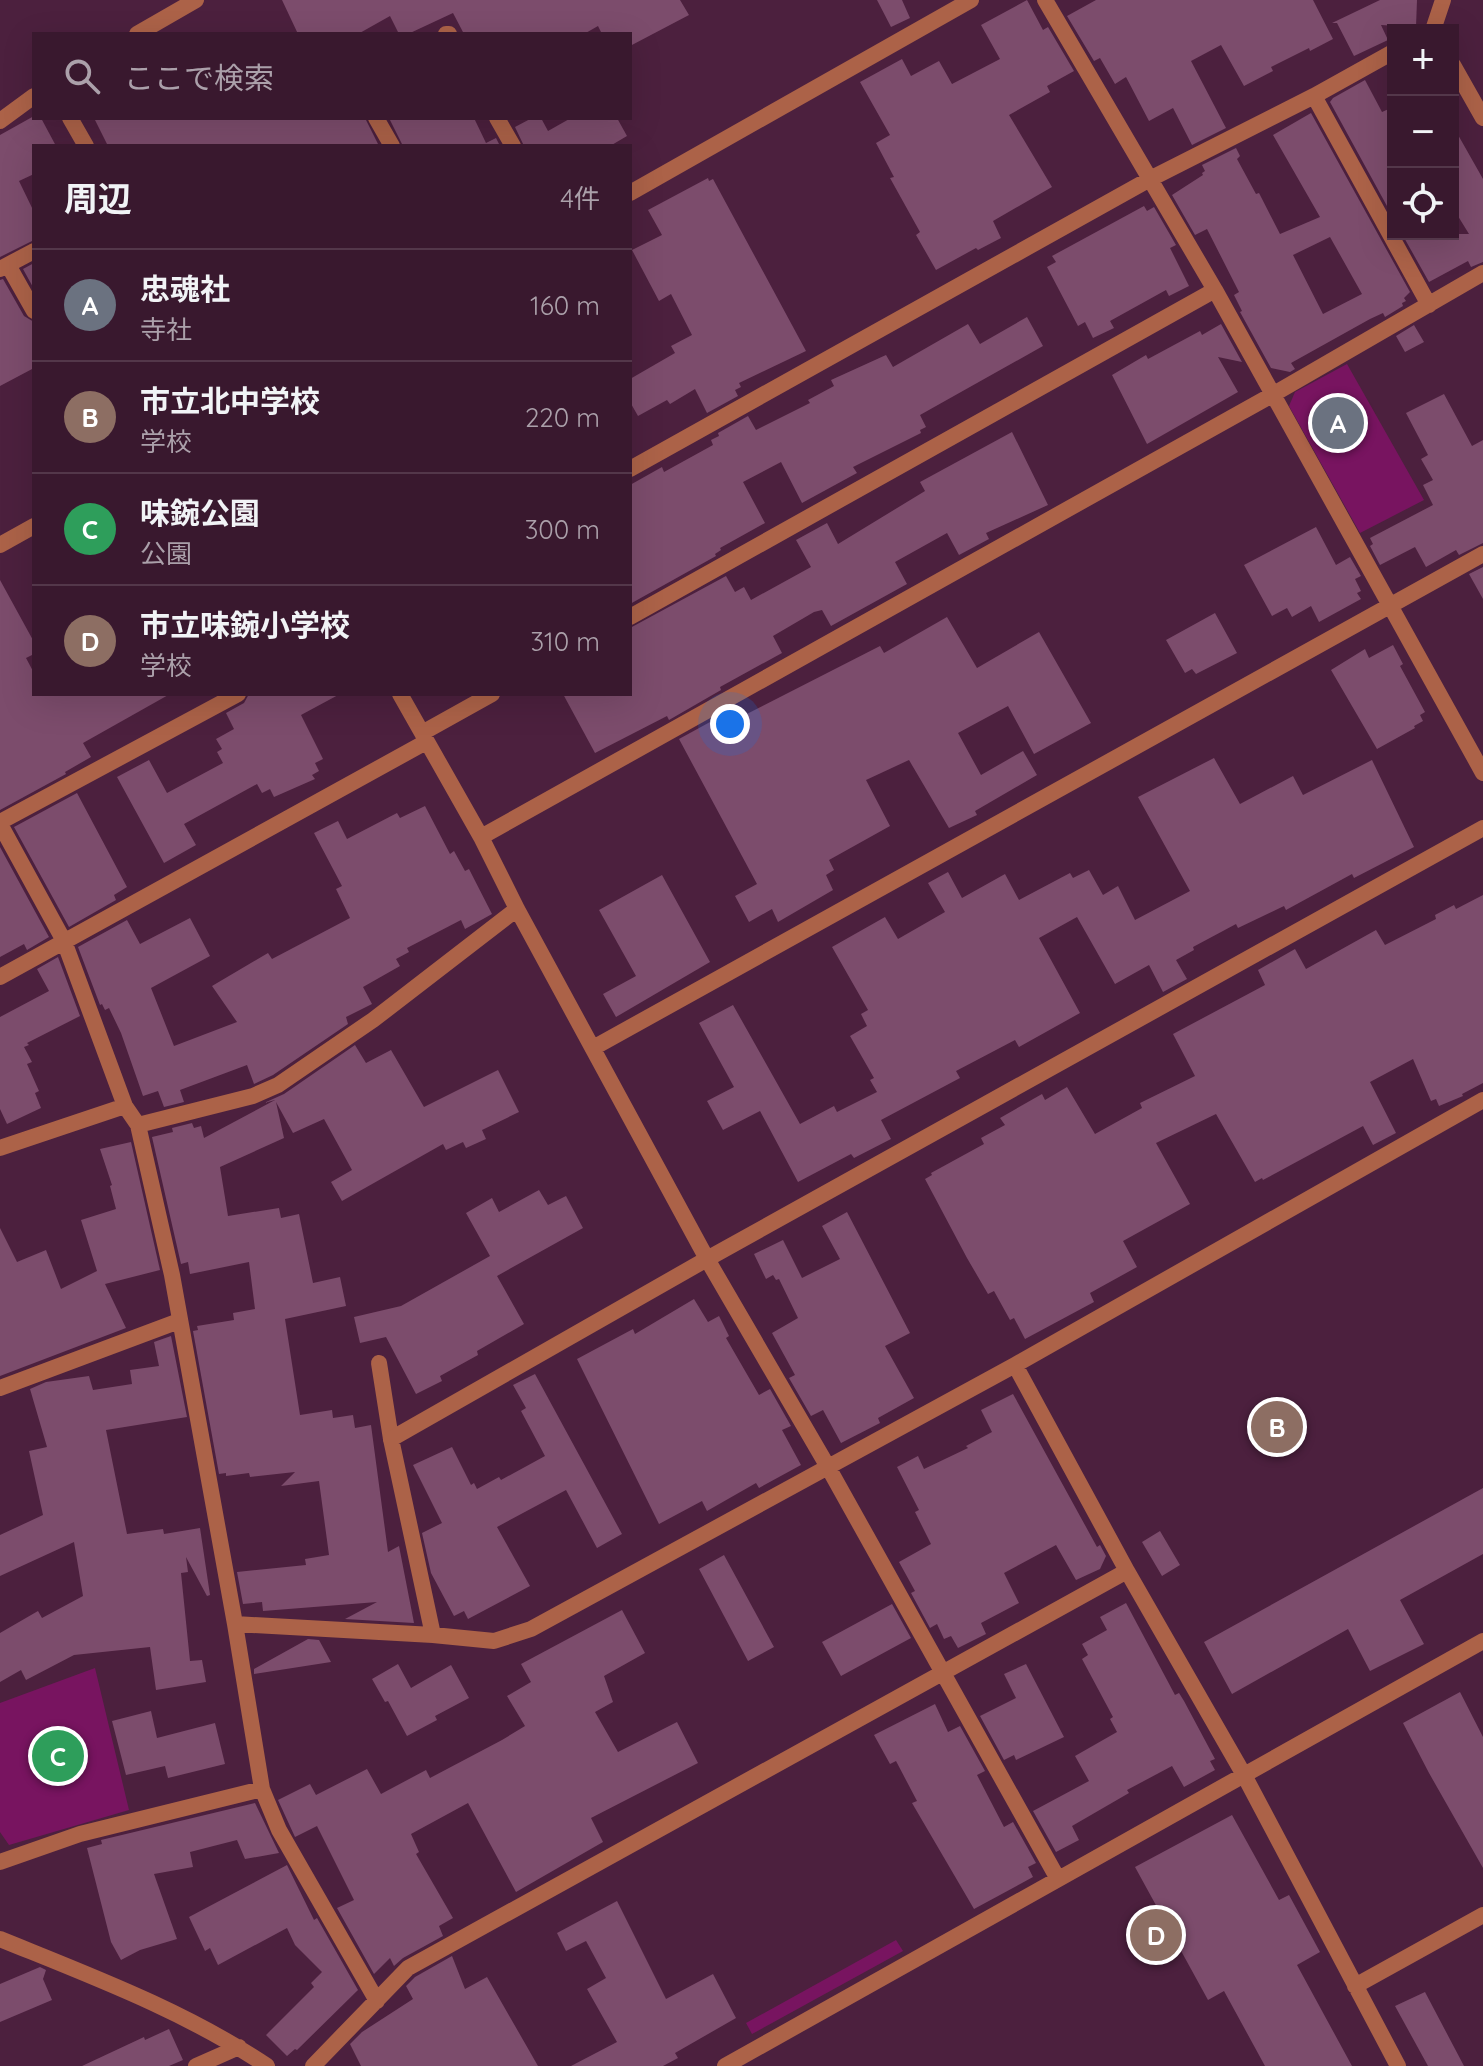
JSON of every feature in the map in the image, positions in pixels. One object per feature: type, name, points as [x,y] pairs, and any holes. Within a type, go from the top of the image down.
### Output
[{"type":"street","points":[[140,32],[196,0]]},
{"type":"street","points":[[632,192],[971,0]]},
{"type":"street","points":[[1045,0],[1215,290],[1483,773]]},
{"type":"street","points":[[1435,24],[1443,0]]},
{"type":"street","points":[[632,468],[1150,179],[1387,55]]},
{"type":"street","points":[[1459,76],[1483,118]]},
{"type":"street","points":[[1314,96],[1429,305]]},
{"type":"street","points":[[0,121],[32,97]]},
{"type":"street","points":[[71,120],[85,144]]},
{"type":"street","points":[[377,120],[391,144]]},
{"type":"street","points":[[498,120],[512,144]]},
{"type":"street","points":[[32,252],[4,267],[32,308]]},
{"type":"street","points":[[481,837],[1272,395],[1483,273]]},
{"type":"street","points":[[632,616],[1215,290]]},
{"type":"street","points":[[0,545],[32,527]]},
{"type":"street","points":[[593,1048],[1483,554]]},
{"type":"street","points":[[234,696],[0,823],[64,941],[125,1106],[138,1125],[172,1275],[262,1789],[279,1830],[377,2001]]},
{"type":"street","points":[[401,696],[481,837],[707,1259],[828,1467],[1058,1879]]},
{"type":"street","points":[[0,977],[424,738],[489,696]]},
{"type":"street","points":[[391,1439],[707,1259],[1483,828]]},
{"type":"street","points":[[138,1125],[253,1096],[278,1085],[373,1020],[517,909]]},
{"type":"street","points":[[235,1624],[494,1641],[531,1629],[1015,1365],[1483,1100]]},
{"type":"street","points":[[0,1148],[125,1106]]},
{"type":"street","points":[[0,1388],[179,1321]]},
{"type":"street","points":[[379,1363],[391,1439],[433,1635]]},
{"type":"street","points":[[1015,1365],[1127,1571],[1244,1775],[1398,2066]]},
{"type":"street","points":[[313,2066],[408,1968],[1127,1571]]},
{"type":"street","points":[[725,2066],[1483,1641]]},
{"type":"street","points":[[0,1862],[80,1834],[262,1789]]},
{"type":"street","points":[[1355,1986],[1483,1915]]},
{"type":"street","points":[[0,1939],[144,1997],[239,2047],[267,2066]]},
{"type":"street","points":[[196,2066],[239,2047]]},
{"type":"shaded area","points":[[1347,364],[1424,500],[1360,533],[1289,406],[1295,392]]},
{"type":"shaded area","points":[[95,1668],[129,1810],[9,1845],[0,1832],[0,1703]]},
{"type":"shaded area","points":[[896,1940],[903,1951],[752,2034],[746,2023]]},
{"type":"building","points":[[282,0],[680,0],[689,15],[632,45],[632,32],[601,32],[598,26],[588,32],[463,32],[453,13],[412,32],[398,32],[390,16],[362,32],[297,32]]},
{"type":"building","points":[[877,0],[902,0],[910,18],[891,27]]},
{"type":"building","points":[[1027,0],[1043,30],[1048,27],[1074,71],[1047,86],[1050,92],[1009,115],[1052,187],[993,221],[1001,238],[936,270],[916,235],[920,232],[890,178],[894,177],[876,143],[890,135],[860,82],[902,59],[911,76],[939,61],[952,84],[1000,59],[981,25]]},
{"type":"building","points":[[1096,0],[1313,0],[1333,39],[1271,67],[1273,71],[1244,86],[1221,45],[1191,61],[1226,128],[1192,145],[1173,108],[1149,121],[1126,77],[1115,84],[1100,58],[1094,61],[1067,16]]},
{"type":"building","points":[[1380,0],[1417,0],[1416,24],[1381,25],[1387,40],[1354,56],[1337,23],[1332,23]]},
{"type":"building","points":[[1365,80],[1382,112],[1387,110],[1387,206],[1330,102]]},
{"type":"building","points":[[1311,113],[1410,292],[1404,298],[1403,306],[1385,317],[1383,313],[1370,319],[1291,363],[1295,369],[1290,372],[1271,368],[1240,312],[1234,295],[1239,292],[1207,229],[1195,235],[1172,195],[1203,175],[1202,165],[1236,148],[1240,156],[1237,159],[1280,234],[1320,217],[1273,135]],"holes":[[[1330,237],[1362,294],[1323,314],[1293,255]]]},
{"type":"building","points":[[32,117],[32,120],[42,120],[55,144],[32,144],[32,175],[19,181],[32,208],[32,241],[0,257],[0,135]]},
{"type":"building","points":[[95,120],[366,120],[378,144],[107,144]]},
{"type":"building","points":[[390,120],[475,120],[486,143],[496,138],[499,144],[402,144]]},
{"type":"building","points":[[528,120],[542,120],[548,131],[567,120],[618,120],[627,136],[613,144],[523,144],[515,127]]},
{"type":"building","points":[[1459,137],[1483,179],[1483,262],[1471,267],[1468,261],[1429,282],[1405,240],[1459,240],[1459,234],[1469,234],[1459,218]]},
{"type":"building","points":[[708,178],[709,181],[713,179],[806,351],[739,383],[741,387],[735,390],[738,396],[707,413],[695,389],[670,404],[667,400],[638,416],[632,406],[632,378],[675,353],[671,346],[692,335],[671,294],[659,301],[632,250],[662,235],[648,210]]},
{"type":"building","points":[[1144,206],[1147,211],[1154,207],[1176,245],[1170,248],[1189,286],[1169,296],[1166,290],[1110,321],[1114,328],[1093,338],[1085,322],[1078,326],[1047,267],[1056,262],[1052,256]]},
{"type":"building","points":[[32,264],[32,285],[23,269]]},
{"type":"building","points":[[3,279],[24,316],[32,321],[32,369],[0,386],[0,280]]},
{"type":"building","points":[[1027,317],[1043,346],[920,415],[926,427],[920,430],[921,433],[853,467],[857,473],[802,503],[781,462],[743,482],[765,523],[720,548],[716,556],[632,603],[632,484],[662,467],[664,472],[713,445],[711,440],[719,436],[718,433],[748,416],[756,430],[810,403],[808,400],[834,386],[831,380],[886,355],[893,367],[968,324],[980,344]]},
{"type":"building","points":[[1221,324],[1242,362],[1218,357],[1238,392],[1147,444],[1112,375],[1146,355],[1148,359],[1200,331],[1202,335]]},
{"type":"building","points":[[1414,325],[1424,342],[1405,352],[1396,336]]},
{"type":"building","points":[[1444,394],[1472,446],[1483,440],[1483,543],[1459,555],[1456,550],[1426,567],[1415,547],[1380,565],[1370,546],[1373,544],[1370,538],[1433,505],[1423,485],[1433,480],[1421,459],[1428,455],[1406,413]]},
{"type":"building","points":[[1012,432],[1048,505],[986,533],[989,539],[959,555],[947,533],[895,562],[907,584],[831,626],[822,610],[814,612],[773,636],[782,653],[669,720],[667,716],[595,753],[564,696],[632,696],[632,627],[726,576],[735,592],[744,587],[751,600],[811,567],[796,540],[827,523],[838,544],[925,491],[920,482]]},
{"type":"building","points":[[1316,527],[1336,565],[1350,557],[1361,576],[1355,579],[1361,599],[1319,622],[1311,606],[1292,617],[1287,608],[1272,616],[1244,565]]},
{"type":"building","points":[[1483,567],[1483,599],[1469,574]]},
{"type":"building","points":[[0,580],[32,638],[32,655],[26,658],[32,669],[32,696],[166,696],[83,743],[91,757],[0,810]]},
{"type":"building","points":[[1215,613],[1237,653],[1196,674],[1192,669],[1185,673],[1166,640]]},
{"type":"building","points":[[947,617],[977,668],[1039,632],[1091,723],[1034,754],[1008,706],[958,733],[981,775],[1023,751],[1037,775],[975,811],[977,815],[949,828],[909,760],[866,780],[890,826],[829,860],[834,870],[826,875],[833,890],[778,922],[772,909],[749,922],[735,896],[757,884],[679,739],[732,710],[737,719],[880,646],[884,653]]},
{"type":"building","points":[[1393,645],[1403,664],[1400,666],[1425,712],[1420,715],[1423,721],[1415,728],[1377,749],[1331,670],[1365,649],[1369,658]]},
{"type":"building","points":[[248,696],[336,696],[301,715],[323,759],[315,763],[319,771],[312,775],[315,779],[274,797],[270,789],[262,793],[257,784],[184,824],[196,845],[164,863],[117,777],[149,760],[167,793],[223,763],[217,752],[222,749],[216,739],[234,729],[226,713],[244,703]]},
{"type":"building","points":[[1214,758],[1240,804],[1293,776],[1303,795],[1372,760],[1414,847],[1354,878],[1352,874],[1286,910],[1284,906],[1238,928],[1236,924],[1193,947],[1194,950],[1176,960],[1187,979],[1163,992],[1149,965],[1115,984],[1077,917],[1039,938],[1080,1013],[1019,1047],[1015,1040],[956,1071],[960,1078],[881,1120],[891,1139],[854,1158],[851,1154],[798,1182],[760,1111],[723,1130],[707,1101],[734,1087],[699,1023],[733,1005],[800,1124],[834,1106],[837,1112],[877,1092],[870,1080],[874,1078],[850,1036],[867,1026],[861,1014],[868,1010],[832,947],[885,917],[898,939],[945,912],[928,883],[948,872],[962,898],[1005,874],[1019,900],[1070,873],[1073,878],[1089,870],[1103,895],[1118,886],[1135,920],[1190,891],[1138,797]]},
{"type":"building","points":[[77,793],[127,887],[114,895],[116,900],[69,927],[14,827]]},
{"type":"building","points":[[425,806],[450,854],[454,851],[465,871],[469,869],[492,914],[465,929],[461,920],[407,948],[409,952],[396,959],[400,966],[363,987],[372,1004],[346,1017],[348,1024],[273,1075],[254,1084],[247,1065],[180,1090],[184,1102],[164,1107],[158,1091],[143,1096],[121,1033],[109,1008],[105,1010],[100,1005],[78,947],[127,920],[140,944],[190,918],[210,956],[151,988],[174,1046],[237,1022],[212,986],[268,953],[272,959],[350,918],[336,889],[342,886],[314,833],[338,821],[347,839],[397,813],[400,818]]},
{"type":"building","points":[[0,847],[49,937],[27,950],[24,944],[0,957]]},
{"type":"building","points":[[662,875],[710,962],[616,1017],[603,994],[636,976],[599,910]]},
{"type":"building","points":[[1483,895],[1483,1083],[1439,1106],[1436,1099],[1431,1101],[1413,1059],[1370,1082],[1396,1133],[1373,1145],[1363,1126],[1255,1182],[1216,1114],[1156,1143],[1190,1204],[1123,1241],[1137,1267],[1090,1293],[1094,1302],[1025,1339],[994,1291],[988,1294],[967,1258],[925,1179],[931,1173],[984,1144],[981,1138],[1005,1125],[1000,1118],[1042,1094],[1045,1100],[1067,1087],[1095,1134],[1142,1108],[1140,1103],[1195,1076],[1173,1034],[1265,985],[1258,970],[1295,949],[1306,969],[1376,930],[1385,945],[1436,919],[1435,915],[1454,905],[1456,909]]},
{"type":"building","points":[[58,957],[80,1016],[24,1047],[32,1062],[27,1064],[39,1091],[35,1093],[41,1108],[7,1124],[0,1109],[0,1017],[49,991],[37,969]]},
{"type":"building","points":[[355,1045],[366,1063],[391,1050],[424,1107],[498,1070],[519,1112],[482,1130],[486,1139],[466,1148],[463,1142],[446,1150],[443,1144],[342,1201],[331,1182],[352,1170],[324,1119],[293,1133],[276,1102],[284,1138],[220,1167],[228,1216],[279,1208],[281,1218],[299,1214],[313,1283],[340,1277],[346,1306],[285,1319],[300,1415],[332,1410],[333,1418],[353,1415],[355,1428],[371,1425],[388,1552],[399,1546],[414,1623],[345,1619],[377,1602],[263,1611],[262,1602],[243,1604],[237,1572],[306,1565],[305,1559],[329,1555],[319,1481],[281,1486],[295,1472],[250,1477],[249,1473],[219,1474],[193,1331],[198,1330],[197,1326],[234,1320],[233,1313],[255,1309],[249,1262],[190,1274],[188,1262],[181,1264],[152,1137],[192,1123],[194,1128],[201,1126],[204,1138],[275,1100],[264,1103],[284,1094]]},
{"type":"building","points":[[131,1142],[160,1270],[105,1284],[126,1328],[0,1376],[0,1228],[17,1262],[46,1250],[61,1289],[97,1271],[81,1220],[116,1209],[100,1149]]},
{"type":"building","points":[[539,1190],[548,1205],[566,1196],[583,1228],[497,1276],[524,1324],[440,1376],[442,1381],[416,1394],[386,1337],[360,1343],[354,1317],[401,1306],[490,1256],[466,1213],[492,1198],[499,1212]]},
{"type":"building","points":[[847,1212],[910,1333],[885,1346],[914,1398],[878,1418],[880,1423],[841,1443],[823,1410],[811,1416],[789,1378],[795,1375],[772,1333],[798,1318],[779,1279],[776,1280],[773,1275],[766,1279],[754,1254],[783,1240],[802,1278],[840,1259],[822,1226]]},
{"type":"building","points":[[694,1299],[708,1322],[719,1316],[729,1336],[726,1338],[759,1395],[770,1389],[791,1426],[782,1430],[801,1465],[759,1488],[756,1483],[707,1511],[702,1501],[659,1524],[577,1359],[633,1329],[635,1334]]},
{"type":"building","points":[[171,1336],[187,1417],[106,1430],[127,1534],[163,1529],[164,1534],[200,1528],[210,1595],[207,1596],[186,1557],[188,1572],[181,1573],[190,1661],[202,1660],[206,1682],[156,1690],[150,1647],[74,1655],[26,1680],[21,1670],[0,1682],[0,1633],[38,1611],[42,1618],[83,1596],[74,1542],[0,1576],[0,1535],[43,1515],[29,1451],[47,1447],[30,1389],[46,1382],[89,1376],[93,1390],[132,1384],[130,1370],[159,1366],[154,1342]]},
{"type":"building","points":[[535,1374],[622,1534],[597,1548],[566,1490],[497,1527],[530,1586],[468,1619],[464,1611],[454,1616],[431,1573],[422,1533],[442,1523],[413,1465],[452,1447],[471,1485],[474,1483],[477,1489],[545,1456],[521,1411],[526,1408],[513,1385]]},
{"type":"building","points":[[1013,1394],[1097,1547],[1100,1545],[1106,1556],[1100,1569],[1076,1580],[1056,1545],[1004,1573],[1019,1603],[981,1623],[986,1634],[958,1648],[951,1636],[944,1639],[937,1624],[930,1628],[899,1562],[931,1544],[915,1512],[919,1510],[897,1467],[918,1456],[924,1469],[968,1448],[966,1446],[992,1432],[981,1410]]},
{"type":"building","points":[[1483,1488],[1483,1554],[1400,1600],[1424,1644],[1370,1671],[1348,1629],[1232,1694],[1204,1642]]},
{"type":"building","points":[[1160,1531],[1180,1565],[1162,1576],[1142,1542]]},
{"type":"building","points":[[724,1555],[774,1647],[748,1661],[699,1569]]},
{"type":"building","points":[[1126,1603],[1175,1695],[1179,1693],[1184,1701],[1215,1759],[1210,1761],[1215,1770],[1184,1787],[1172,1766],[1127,1790],[1129,1793],[1072,1826],[1079,1840],[1056,1852],[1033,1811],[1089,1781],[1075,1756],[1117,1732],[1110,1719],[1113,1717],[1082,1659],[1088,1655],[1082,1644],[1107,1630],[1100,1617]]},
{"type":"building","points":[[892,1604],[911,1638],[841,1676],[822,1642]]},
{"type":"building","points":[[622,1610],[645,1653],[604,1676],[613,1702],[595,1712],[618,1752],[677,1722],[698,1763],[591,1818],[603,1842],[516,1892],[468,1803],[411,1834],[419,1852],[416,1854],[453,1918],[439,1926],[443,1936],[394,1966],[390,1958],[374,1974],[337,1908],[354,1900],[317,1826],[295,1837],[278,1800],[310,1784],[316,1795],[367,1769],[381,1794],[426,1770],[430,1778],[502,1740],[525,1726],[507,1696],[531,1682],[521,1664]]},
{"type":"building","points":[[308,1639],[319,1640],[331,1662],[254,1674],[254,1669]]},
{"type":"building","points":[[398,1664],[411,1688],[451,1665],[469,1698],[435,1716],[437,1720],[407,1736],[372,1679]]},
{"type":"building","points":[[1026,1664],[1064,1737],[1016,1760],[1014,1755],[1004,1760],[980,1716],[1016,1698],[1004,1674]]},
{"type":"building","points":[[1460,1692],[1483,1737],[1483,1868],[1403,1723]]},
{"type":"building","points":[[935,1704],[948,1732],[960,1726],[985,1771],[977,1775],[1004,1827],[1013,1822],[1036,1863],[1028,1867],[1033,1877],[974,1909],[912,1803],[917,1801],[896,1761],[890,1764],[874,1735]]},
{"type":"building","points":[[151,1711],[157,1738],[215,1723],[225,1764],[168,1778],[165,1766],[126,1775],[112,1721]]},
{"type":"building","points":[[255,1803],[279,1853],[245,1859],[237,1840],[190,1852],[193,1867],[154,1874],[177,1939],[140,1950],[121,1960],[111,1942],[87,1848],[102,1844],[101,1840]]},
{"type":"building","points":[[1232,1815],[1279,1900],[1289,1895],[1320,1952],[1297,1965],[1352,2066],[1265,2066],[1224,1991],[1208,2000],[1135,1867]]},
{"type":"building","points":[[287,1865],[314,1920],[317,1918],[358,1990],[297,2050],[287,2056],[266,2035],[314,1987],[311,1983],[322,1972],[295,1945],[287,1928],[218,1965],[210,1948],[205,1951],[189,1917]]},
{"type":"building","points":[[617,1901],[666,1999],[713,1974],[736,2018],[675,2053],[678,2058],[663,2066],[571,2066],[617,2042],[587,1989],[606,1978],[586,1941],[566,1951],[557,1933]]},
{"type":"building","points":[[452,1956],[465,1989],[487,1977],[538,2066],[361,2066],[350,2044],[362,2032],[413,1999],[406,1986],[415,1977]]},
{"type":"building","points":[[40,1967],[46,1970],[43,1979],[52,2000],[0,2022],[0,1984]]},
{"type":"building","points":[[1425,1992],[1464,2066],[1428,2066],[1395,2006]]},
{"type":"building","points":[[169,2029],[183,2060],[169,2066],[82,2066],[144,2037],[145,2040]]},
{"type":"place","name":"忠魂社","points":[[1338,423]]},
{"type":"place","name":"市立北中学校","points":[[1277,1427]]},
{"type":"place","name":"味鋺公園","points":[[58,1756]]},
{"type":"place","name":"市立味鋺小学校","points":[[1156,1935]]}]
